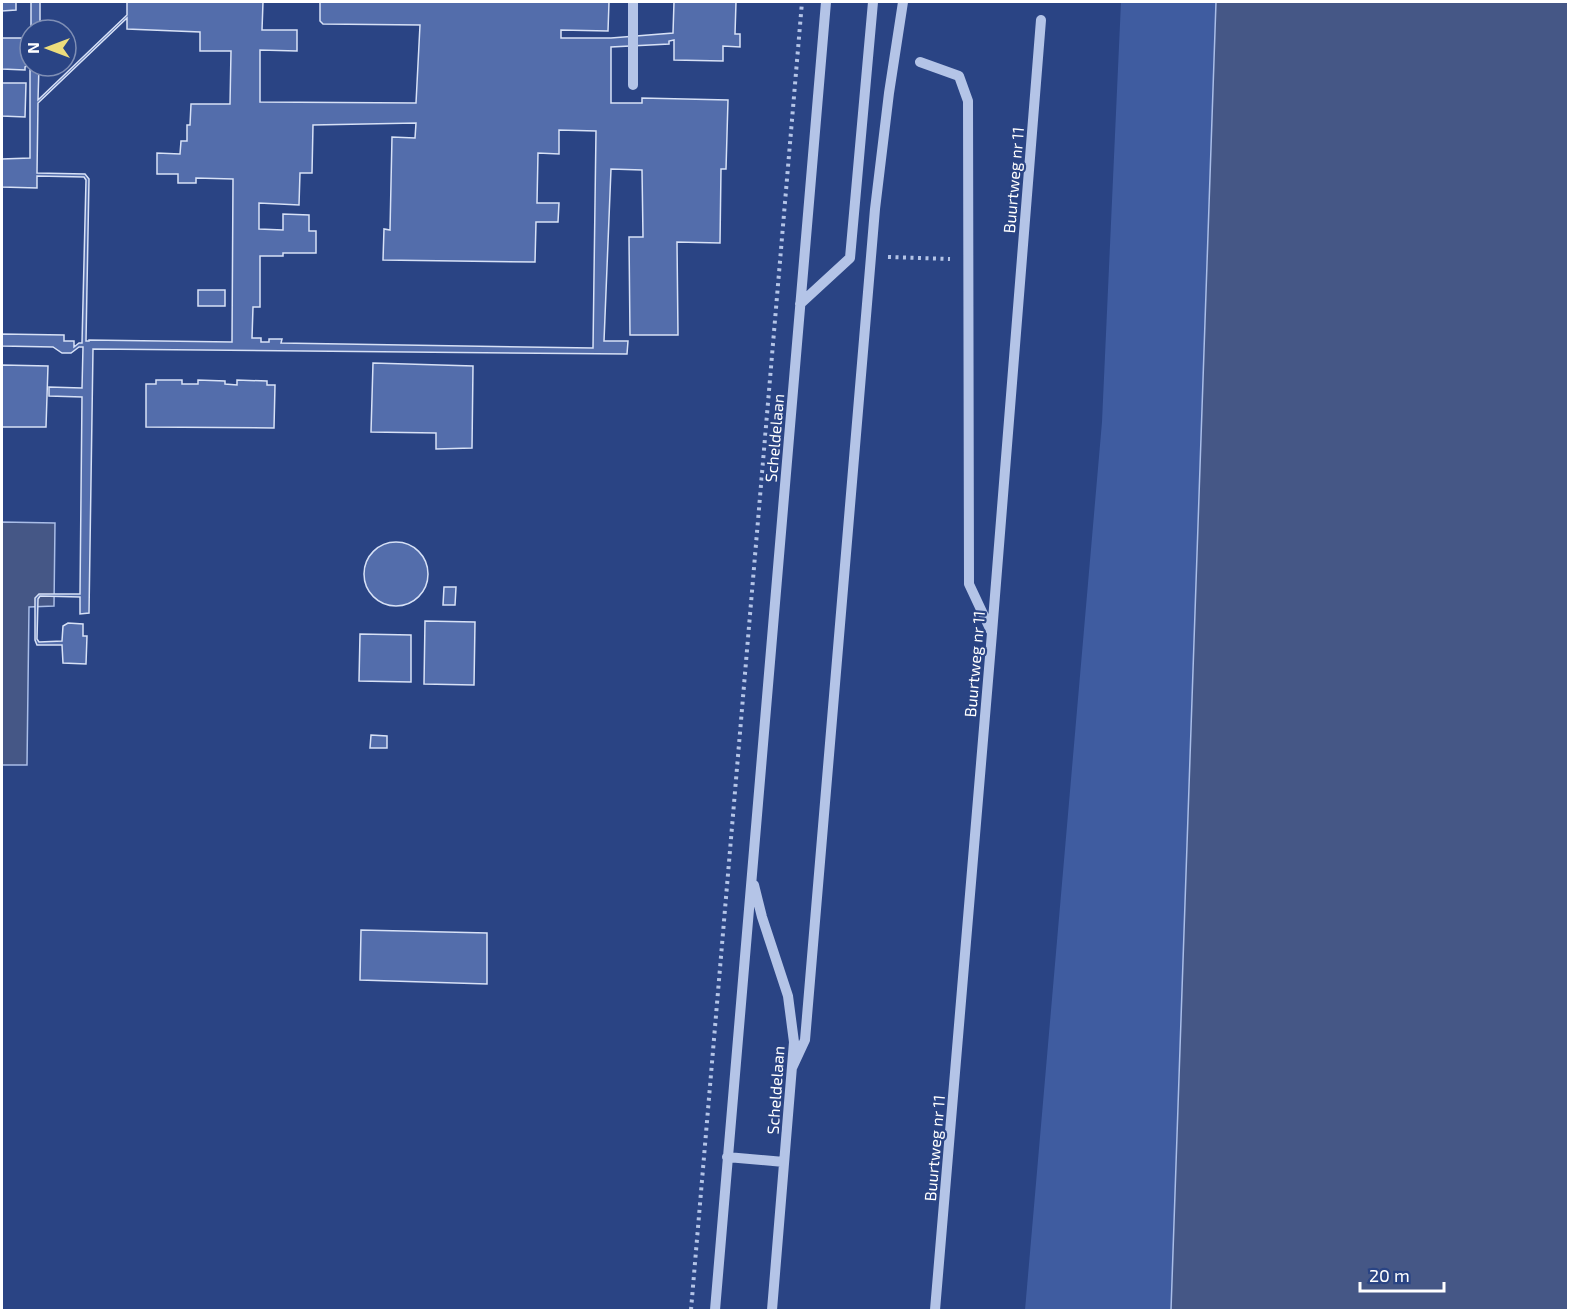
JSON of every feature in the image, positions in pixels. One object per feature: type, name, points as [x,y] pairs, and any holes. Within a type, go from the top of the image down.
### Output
[{"type":"lane","points":[[633,2],[633,85]]},
{"type":"lane","name":"Scheldelaan","points":[[715,1311],[826,2]]},
{"type":"lane","points":[[800,303],[850,258],[873,2]]},
{"type":"lane","points":[[792,1068],[805,1040],[875,209],[888,93],[903,2]]},
{"type":"lane","name":"Buurtweg nr 11","points":[[935,1311],[1041,20]]},
{"type":"lane","points":[[920,62],[959,76],[968,101],[969,584],[992,633]]},
{"type":"lane","name":"Scheldelaan","points":[[751,876],[788,996],[794,1041],[772,1311]]},
{"type":"lane","points":[[727,1157],[784,1162]]},
{"type":"path","points":[[691,1311],[802,2]]},
{"type":"shaded area","points":[[1121,2],[1216,2],[1171,1310],[1025,1310],[1102,422]]},
{"type":"shaded area","points":[[1216,2],[1568,2],[1568,1310],[1171,1310]]},
{"type":"shaded area","points":[[2,522],[55,523],[54,606],[29,607],[27,765],[2,765]]},
{"type":"building","points":[[2,2],[16,2],[16,10],[2,11]]},
{"type":"building","points":[[31,2],[40,2],[40,18],[31,18]]},
{"type":"building","points":[[127,2],[263,2],[262,30],[297,30],[297,51],[260,50],[260,102],[416,103],[420,25],[323,24],[320,21],[320,2],[609,2],[608,31],[561,30],[561,38],[611,38],[673,33],[674,2],[736,2],[735,34],[740,34],[740,47],[723,46],[723,61],[674,60],[674,40],[669,41],[669,44],[611,47],[611,103],[642,103],[642,98],[728,100],[726,169],[721,169],[720,243],[677,242],[678,335],[630,335],[629,237],[643,237],[642,170],[611,169],[604,341],[628,341],[627,354],[93,349],[89,613],[80,614],[80,597],[40,596],[38,599],[37,639],[39,642],[62,641],[63,626],[68,623],[83,624],[83,636],[87,636],[86,664],[63,663],[62,645],[37,645],[35,598],[39,594],[80,594],[82,397],[49,396],[49,387],[82,388],[83,347],[71,353],[62,353],[53,347],[2,346],[2,334],[64,335],[64,341],[74,341],[74,347],[82,343],[86,180],[84,177],[37,176],[37,188],[2,187],[2,159],[30,158],[30,78],[39,78],[38,100],[61,78],[64,78],[38,103],[37,173],[85,174],[89,179],[86,341],[232,342],[233,179],[196,178],[196,183],[178,183],[178,174],[157,174],[157,153],[180,154],[181,141],[187,141],[191,104],[230,104],[231,51],[200,51],[200,32],[127,29],[127,18],[78,65],[78,62],[127,15]],"holes":[[[416,123],[415,138],[392,137],[390,230],[384,229],[383,260],[535,262],[536,222],[558,222],[559,203],[537,203],[538,153],[559,154],[559,130],[596,131],[593,348],[281,343],[282,339],[269,339],[269,342],[261,342],[261,338],[252,338],[253,307],[260,307],[260,256],[316,253],[316,231],[309,231],[309,215],[283,214],[283,230],[259,229],[259,203],[299,205],[300,173],[312,173],[313,125]]]},
{"type":"building","points":[[2,38],[18,38],[18,70],[2,69]]},
{"type":"building","points":[[2,83],[26,83],[25,117],[2,116]]},
{"type":"building","points":[[198,290],[225,290],[225,306],[198,306]]},
{"type":"building","points":[[373,363],[473,366],[472,448],[436,449],[436,433],[371,432]]},
{"type":"building","points":[[2,365],[48,366],[46,427],[2,427]]},
{"type":"building","points":[[156,380],[182,380],[182,384],[198,384],[198,380],[225,381],[225,384],[237,385],[237,380],[267,381],[267,385],[275,385],[274,428],[146,427],[146,384],[156,384]]},
{"type":"building","points":[[390,542],[402,542],[419,551],[426,562],[428,574],[426,586],[419,597],[402,606],[390,606],[378,601],[369,592],[364,580],[364,568],[369,556],[378,547]]},
{"type":"building","points":[[444,587],[456,587],[455,605],[443,605]]},
{"type":"building","points":[[425,621],[475,622],[474,685],[424,684]]},
{"type":"building","points":[[360,634],[411,635],[411,682],[359,681]]},
{"type":"building","points":[[371,735],[387,736],[387,748],[370,748]]},
{"type":"building","points":[[361,930],[487,933],[487,984],[360,980]]}]
